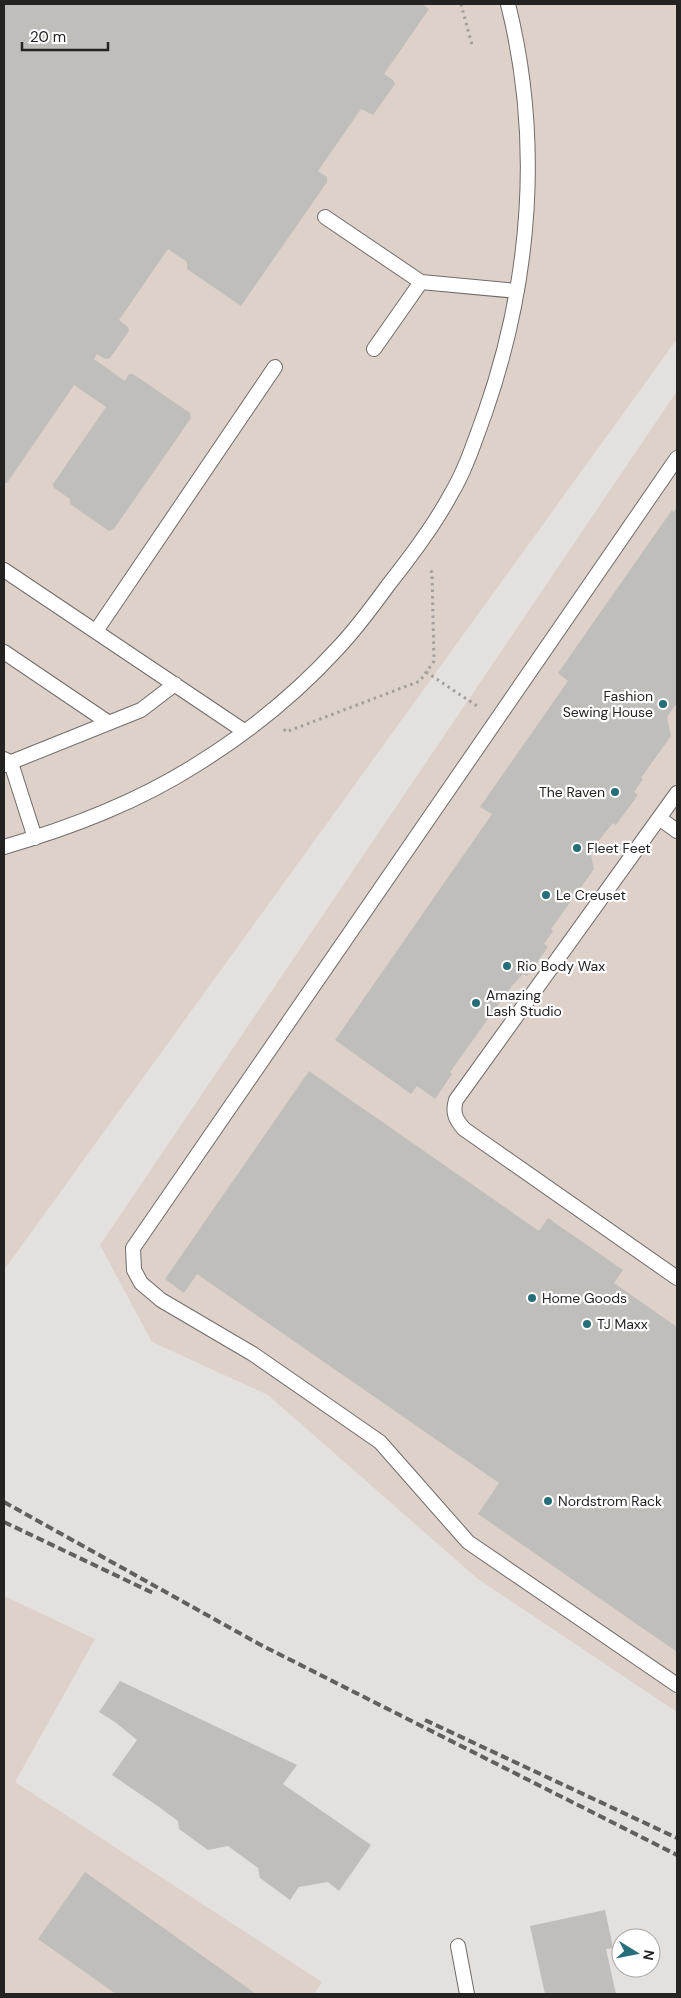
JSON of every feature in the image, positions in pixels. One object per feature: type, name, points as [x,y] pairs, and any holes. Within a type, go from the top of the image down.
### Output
[{"type":"lane","points":[[4,847],[113,810],[200,763],[269,713],[306,682],[340,647],[411,557],[453,492],[475,440],[495,383],[512,320],[528,207],[529,151],[517,45],[508,4]]},
{"type":"lane","points":[[324,217],[421,282],[517,291]]},
{"type":"lane","points":[[374,349],[421,282]]},
{"type":"lane","points":[[96,631],[275,367]]},
{"type":"lane","points":[[677,458],[133,1248],[134,1270],[141,1283],[161,1300],[253,1354],[380,1442],[468,1542],[677,1685]]},
{"type":"lane","points":[[4,570],[244,731]]},
{"type":"lane","points":[[4,652],[109,723]]},
{"type":"lane","points":[[35,838],[6,762],[141,710],[175,684]]},
{"type":"lane","points":[[677,793],[456,1100],[454,1115],[464,1129],[677,1278]]},
{"type":"lane","points":[[659,818],[677,831]]},
{"type":"lane","points":[[458,1946],[467,1994]]},
{"type":"path","points":[[461,4],[472,45]]},
{"type":"path","points":[[269,713],[286,732],[420,681],[434,661],[432,572],[411,557]]},
{"type":"path","points":[[426,672],[496,720]]},
{"type":"shaded area","points":[[4,4],[677,4],[677,339],[4,1270]]},
{"type":"shaded area","points":[[677,391],[677,1712],[478,1579],[268,1395],[152,1342],[100,1245]]},
{"type":"shaded area","points":[[4,1596],[95,1639],[15,1782],[322,1982],[314,1994],[4,1994]]},
{"type":"building","points":[[4,4],[422,4],[429,9],[384,74],[393,80],[395,84],[373,115],[361,109],[318,171],[327,177],[327,182],[241,306],[187,269],[187,262],[168,249],[119,320],[128,327],[129,331],[110,358],[105,359],[97,354],[94,359],[125,381],[129,374],[133,374],[190,413],[191,418],[114,529],[109,531],[70,504],[70,499],[54,488],[53,484],[106,407],[74,385],[7,483],[4,483]]},
{"type":"building","points":[[677,507],[677,703],[667,717],[671,736],[641,778],[643,779],[634,792],[638,795],[616,825],[613,823],[590,851],[594,869],[551,929],[553,931],[544,944],[548,947],[527,976],[523,974],[511,987],[450,1072],[452,1074],[435,1099],[417,1086],[411,1094],[335,1040],[492,814],[480,807],[568,681],[558,673],[672,510],[674,512]]},
{"type":"building","points":[[309,1071],[539,1231],[548,1218],[623,1270],[614,1283],[677,1327],[677,1652],[478,1514],[499,1483],[197,1274],[184,1293],[165,1279]]},
{"type":"building","points":[[120,1681],[297,1765],[283,1784],[371,1845],[339,1891],[328,1882],[299,1887],[290,1900],[260,1878],[258,1868],[228,1846],[208,1850],[179,1829],[178,1821],[112,1775],[137,1740],[99,1712]]},
{"type":"building","points":[[85,1872],[256,1994],[116,1994],[38,1939]]},
{"type":"building","points":[[605,1910],[611,1938],[611,1948],[606,1949],[616,1994],[545,1994],[530,1926]]},
{"type":"railway","points":[[4,1502],[259,1644],[677,1855]]},
{"type":"railway","points":[[4,1522],[153,1593]]},
{"type":"railway","points":[[425,1720],[677,1838]]},
{"type":"place","name":"Fashion Sewing House","points":[[663,704]]},
{"type":"place","name":"The Raven","points":[[615,792]]},
{"type":"place","name":"Fleet Feet","points":[[577,848]]},
{"type":"place","name":"Le Creuset","points":[[546,895]]},
{"type":"place","name":"Rio Body Wax","points":[[507,966]]},
{"type":"place","name":"Amazing Lash Studio","points":[[476,1003]]},
{"type":"place","name":"Home Goods","points":[[532,1298]]},
{"type":"place","name":"TJ Maxx","points":[[587,1324]]},
{"type":"place","name":"Nordstrom Rack","points":[[548,1501]]}]
